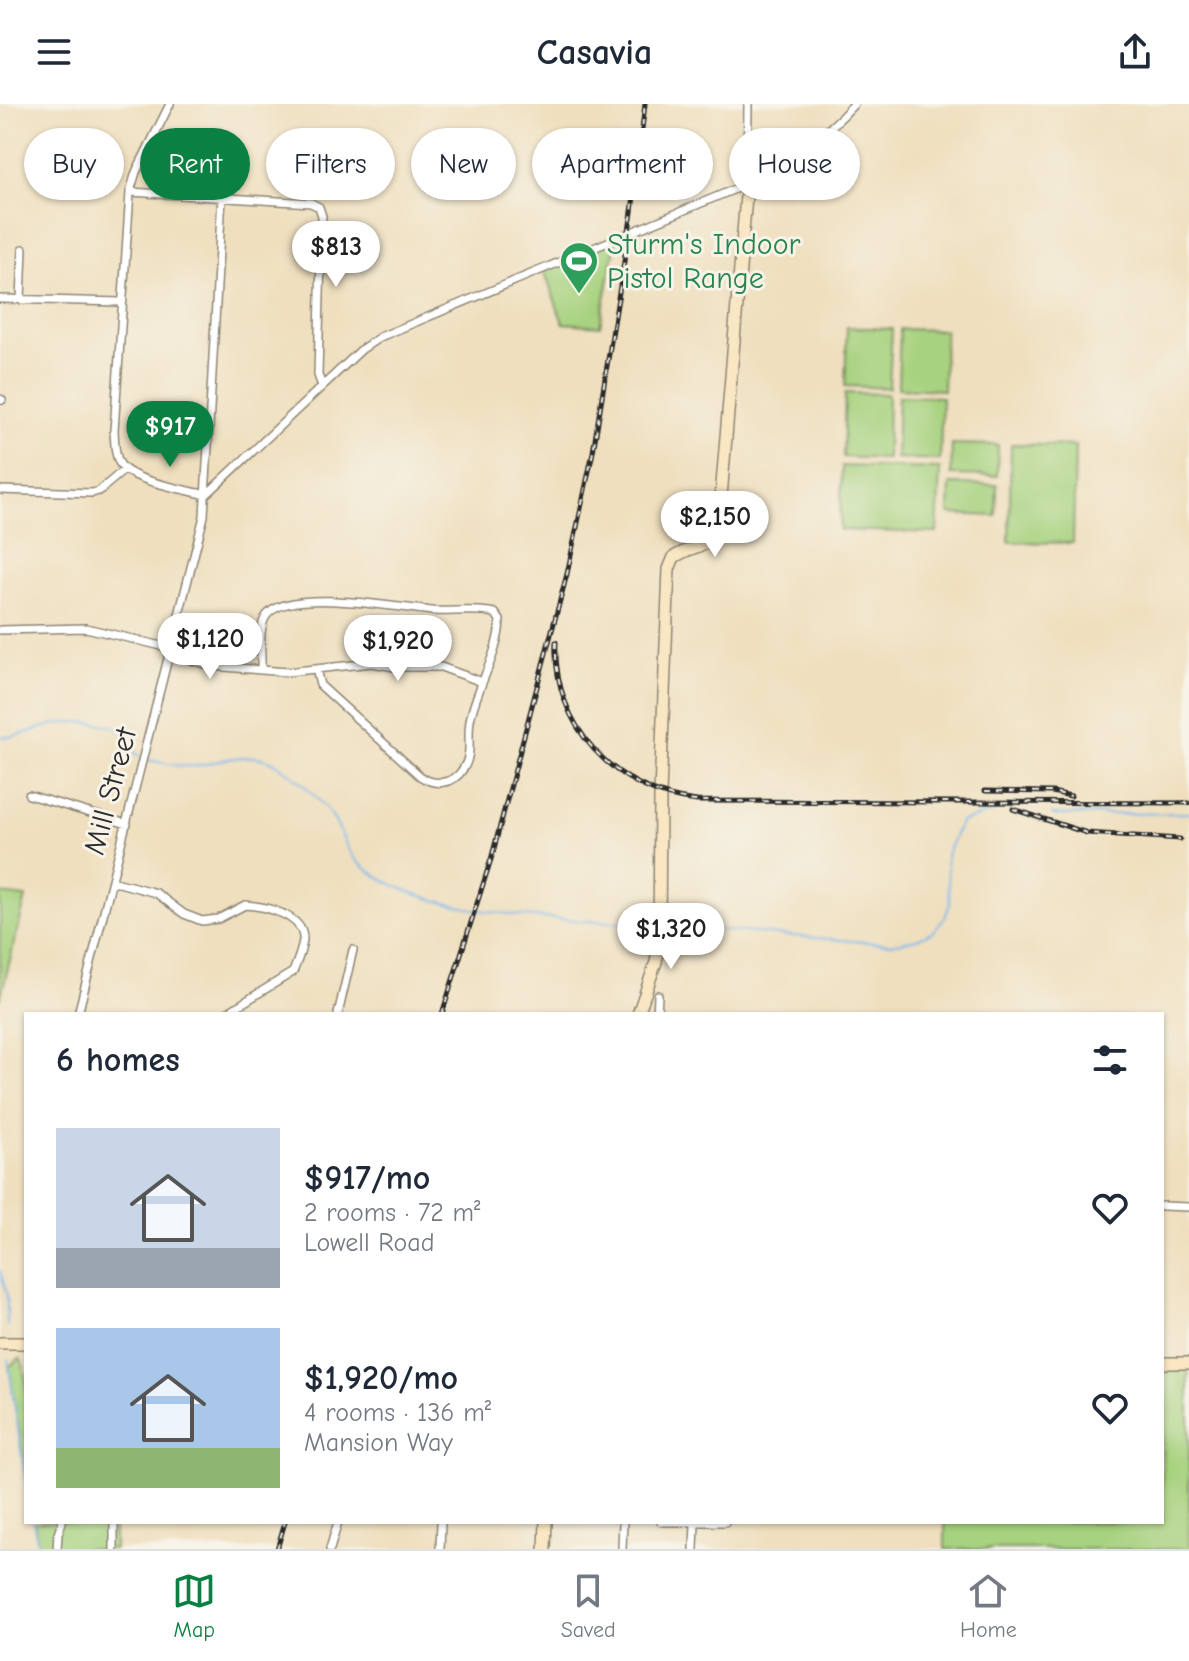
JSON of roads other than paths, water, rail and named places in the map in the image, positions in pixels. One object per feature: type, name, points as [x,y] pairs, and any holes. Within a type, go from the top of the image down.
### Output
[{"type":"street","points":[[170,104],[136,172],[130,192],[114,431],[118,460],[124,470],[135,476],[206,495],[362,349],[380,337],[729,192]]},
{"type":"street","points":[[748,104],[748,128]]},
{"type":"street","points":[[832,128],[854,104]]},
{"type":"street","points":[[130,192],[140,193]]},
{"type":"street","points":[[250,199],[311,203],[319,207],[322,216],[318,375],[322,386]]},
{"type":"street","name":"Mill Street","points":[[79,1012],[204,516],[222,200]]},
{"type":"street","points":[[639,1012],[656,962],[659,920],[660,794],[669,569],[674,557],[707,543],[716,529],[746,200]]},
{"type":"street","points":[[21,300],[23,249]]},
{"type":"street","points":[[0,299],[121,302]]},
{"type":"street","points":[[0,490],[92,493],[99,491],[124,470]]},
{"type":"street","points":[[261,670],[263,627],[269,613],[275,609],[326,601],[362,601],[434,611],[489,612],[499,617],[500,625],[471,715],[465,766],[455,778],[433,782],[420,776],[320,685],[316,669]]},
{"type":"street","points":[[0,630],[86,628],[172,650],[202,664],[287,672],[372,663],[395,667],[441,667],[482,682]]},
{"type":"street","points":[[29,795],[127,824]]},
{"type":"street","points":[[112,881],[156,893],[184,914],[202,921],[218,919],[245,905],[293,919],[303,938],[293,972],[228,1012]]},
{"type":"street","points":[[338,1012],[353,950]]},
{"type":"street","points":[[657,1012],[658,995]]},
{"type":"street","points":[[1164,1206],[1189,1207]]},
{"type":"street","points":[[0,1343],[24,1343]]},
{"type":"street","points":[[1164,1363],[1189,1363]]},
{"type":"street","points":[[57,1549],[61,1524]]},
{"type":"street","points":[[114,1524],[114,1549]]},
{"type":"street","points":[[330,1549],[337,1524]]},
{"type":"street","points":[[440,1549],[441,1524]]},
{"type":"street","points":[[545,1549],[546,1524]]},
{"type":"street","points":[[622,1549],[623,1524]]},
{"type":"street","points":[[694,1549],[695,1524]]},
{"type":"waterway","points":[[0,737],[64,723],[99,724],[122,730],[134,752],[140,756]]},
{"type":"waterway","points":[[147,760],[178,766],[243,757],[273,762],[298,780],[323,805],[358,862],[386,881],[419,895],[497,913],[650,925]]},
{"type":"waterway","points":[[668,926],[890,944],[917,939],[934,931],[950,904],[946,856],[960,822],[994,812]]},
{"type":"waterway","points":[[1052,815],[1189,813]]},
{"type":"waterway","points":[[0,1271],[7,1296],[7,1326]]},
{"type":"waterway","points":[[8,1359],[24,1473]]},
{"type":"waterway","points":[[33,1524],[39,1549]]},
{"type":"railway","points":[[443,1012],[492,856],[567,574],[593,452],[632,212],[645,104]]},
{"type":"railway","points":[[556,642],[558,672],[565,701],[577,727],[594,750],[615,769],[667,795],[697,801],[1189,803]]},
{"type":"railway","points":[[985,791],[1052,792],[1071,796]]},
{"type":"railway","points":[[1013,809],[1087,833],[1180,839]]},
{"type":"railway","points":[[277,1549],[284,1524]]},
{"type":"place","name":"Sturm's Indoor Pistol Range","points":[[579,295]]}]
